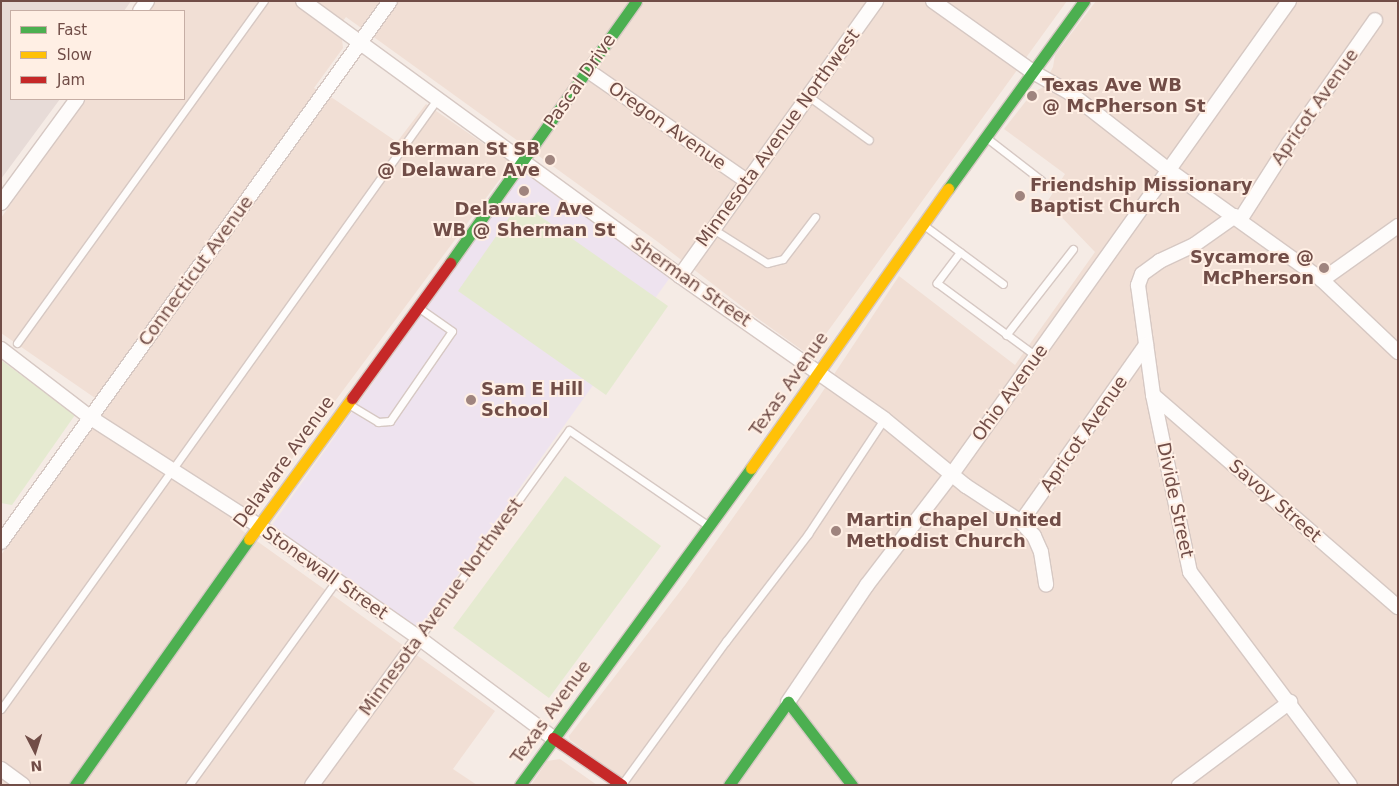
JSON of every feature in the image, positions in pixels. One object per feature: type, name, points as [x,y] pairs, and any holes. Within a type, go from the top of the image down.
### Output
[{"type":"street","name":"Sherman Street","points":[[303,1],[680,276],[884,419],[952,474],[1022,522],[1034,536],[1041,552],[1046,585]]},
{"type":"street","name":"Connecticut Avenue","points":[[1,542],[390,1]]},
{"type":"street","name":"Pascal Drive","points":[[524,161],[636,1]]},
{"type":"street","name":"Minnesota Avenue Northwest","points":[[680,276],[876,1]]},
{"type":"street","points":[[934,1],[1033,72],[1070,92],[1170,171],[1322,280],[1398,352]]},
{"type":"street","name":"Texas Avenue","points":[[520,785],[709,526],[1084,1]]},
{"type":"street","name":"Ohio Avenue","points":[[729,785],[867,586],[952,474],[1170,171],[1289,1]]},
{"type":"street","name":"Apricot Avenue","points":[[1237,218],[1375,20]]},
{"type":"street","name":"Oregon Avenue","points":[[587,70],[747,181]]},
{"type":"street","points":[[1,204],[76,100]]},
{"type":"street","name":"Delaware Avenue","points":[[75,785],[259,526],[524,161]]},
{"type":"street","name":"Divide Street","points":[[1237,218],[1194,245],[1160,261],[1142,274],[1138,285],[1153,395],[1190,572],[1290,702],[1350,785]]},
{"type":"street","points":[[1322,280],[1398,226]]},
{"type":"street","name":"Apricot Avenue","points":[[1022,522],[1146,345]]},
{"type":"street","name":"Stonewall Street","points":[[1,349],[90,418],[259,526],[418,638],[553,738],[622,785]]},
{"type":"street","name":"Savoy Street","points":[[1153,395],[1398,607]]},
{"type":"street","name":"Minnesota Avenue Northwest","points":[[312,785],[418,638]]},
{"type":"street","points":[[788,702],[852,785]]},
{"type":"street","points":[[1179,785],[1290,702]]},
{"type":"street","points":[[1,769],[24,785]]},
{"type":"lane","points":[[17,343],[264,1]]},
{"type":"lane","points":[[808,96],[869,140]]},
{"type":"lane","points":[[1,709],[438,98]]},
{"type":"lane","points":[[986,137],[1041,180]]},
{"type":"lane","points":[[713,229],[767,263],[782,259],[816,217]]},
{"type":"lane","points":[[923,224],[1003,284]]},
{"type":"lane","points":[[1006,334],[1073,248]]},
{"type":"lane","points":[[960,252],[937,284],[1036,356]]},
{"type":"lane","points":[[348,404],[378,422],[390,421],[452,331],[417,307]]},
{"type":"lane","points":[[622,785],[726,641],[808,534],[884,419]]},
{"type":"lane","name":"Minnesota Avenue Northwest","points":[[418,638],[569,430],[709,526]]},
{"type":"lane","points":[[189,785],[336,581]]},
{"type":"shaded area","points":[[1,1],[131,1],[125,10],[10,10],[10,100],[59,100],[1,179]]},
{"type":"shaded area","points":[[155,1],[1067,1],[815,349],[806,353],[658,242],[346,17],[335,31],[342,39],[343,48],[314,88],[334,99],[397,142],[426,104],[512,163],[240,529],[495,711],[453,769],[477,785],[1,785],[1,555],[108,407],[1,333],[1,218],[83,100],[185,100],[185,10],[149,10]]},
{"type":"shaded area","points":[[1096,1],[1398,1],[1398,785],[631,785],[570,740],[569,736],[685,585],[819,397],[899,276],[1015,365],[1095,252],[1047,202],[1065,174],[1004,129],[1033,92],[1042,88],[1053,67],[1055,55]]},
{"type":"shaded area","name":"Sam E Hill School","points":[[523,172],[671,276],[419,629],[272,525]]},
{"type":"shaded area","points":[[560,759],[597,785],[531,785],[547,761]]},
{"type":"green space","points":[[520,202],[668,306],[606,395],[458,291]]},
{"type":"green space","points":[[1,360],[75,415],[12,505],[1,503]]},
{"type":"green space","points":[[565,476],[661,546],[549,698],[453,628]]},
{"type":"traffic: fast","points":[[450,263],[636,1]]},
{"type":"traffic: fast","points":[[948,189],[1084,1]]},
{"type":"traffic: fast","points":[[520,785],[751,468]]},
{"type":"traffic: fast","points":[[75,785],[249,539]]},
{"type":"traffic: fast","points":[[729,785],[788,702],[852,785]]},
{"type":"traffic: slow","points":[[751,468],[948,189]]},
{"type":"traffic: slow","points":[[249,539],[352,398]]},
{"type":"traffic: jam","points":[[352,398],[450,263]]},
{"type":"traffic: jam","points":[[553,738],[622,785]]},
{"type":"place","name":"Texas Ave WB @ McPherson St","points":[[1032,96]]},
{"type":"place","name":"Sherman St SB @ Delaware Ave","points":[[550,160]]},
{"type":"place","name":"Delaware Ave WB @ Sherman St","points":[[524,191]]},
{"type":"place","name":"Friendship Missionary Baptist Church","points":[[1020,196]]},
{"type":"place","name":"Sycamore @ McPherson","points":[[1324,268]]},
{"type":"place","name":"Sam E Hill School","points":[[471,400]]},
{"type":"place","name":"Martin Chapel United Methodist Church","points":[[836,531]]}]
